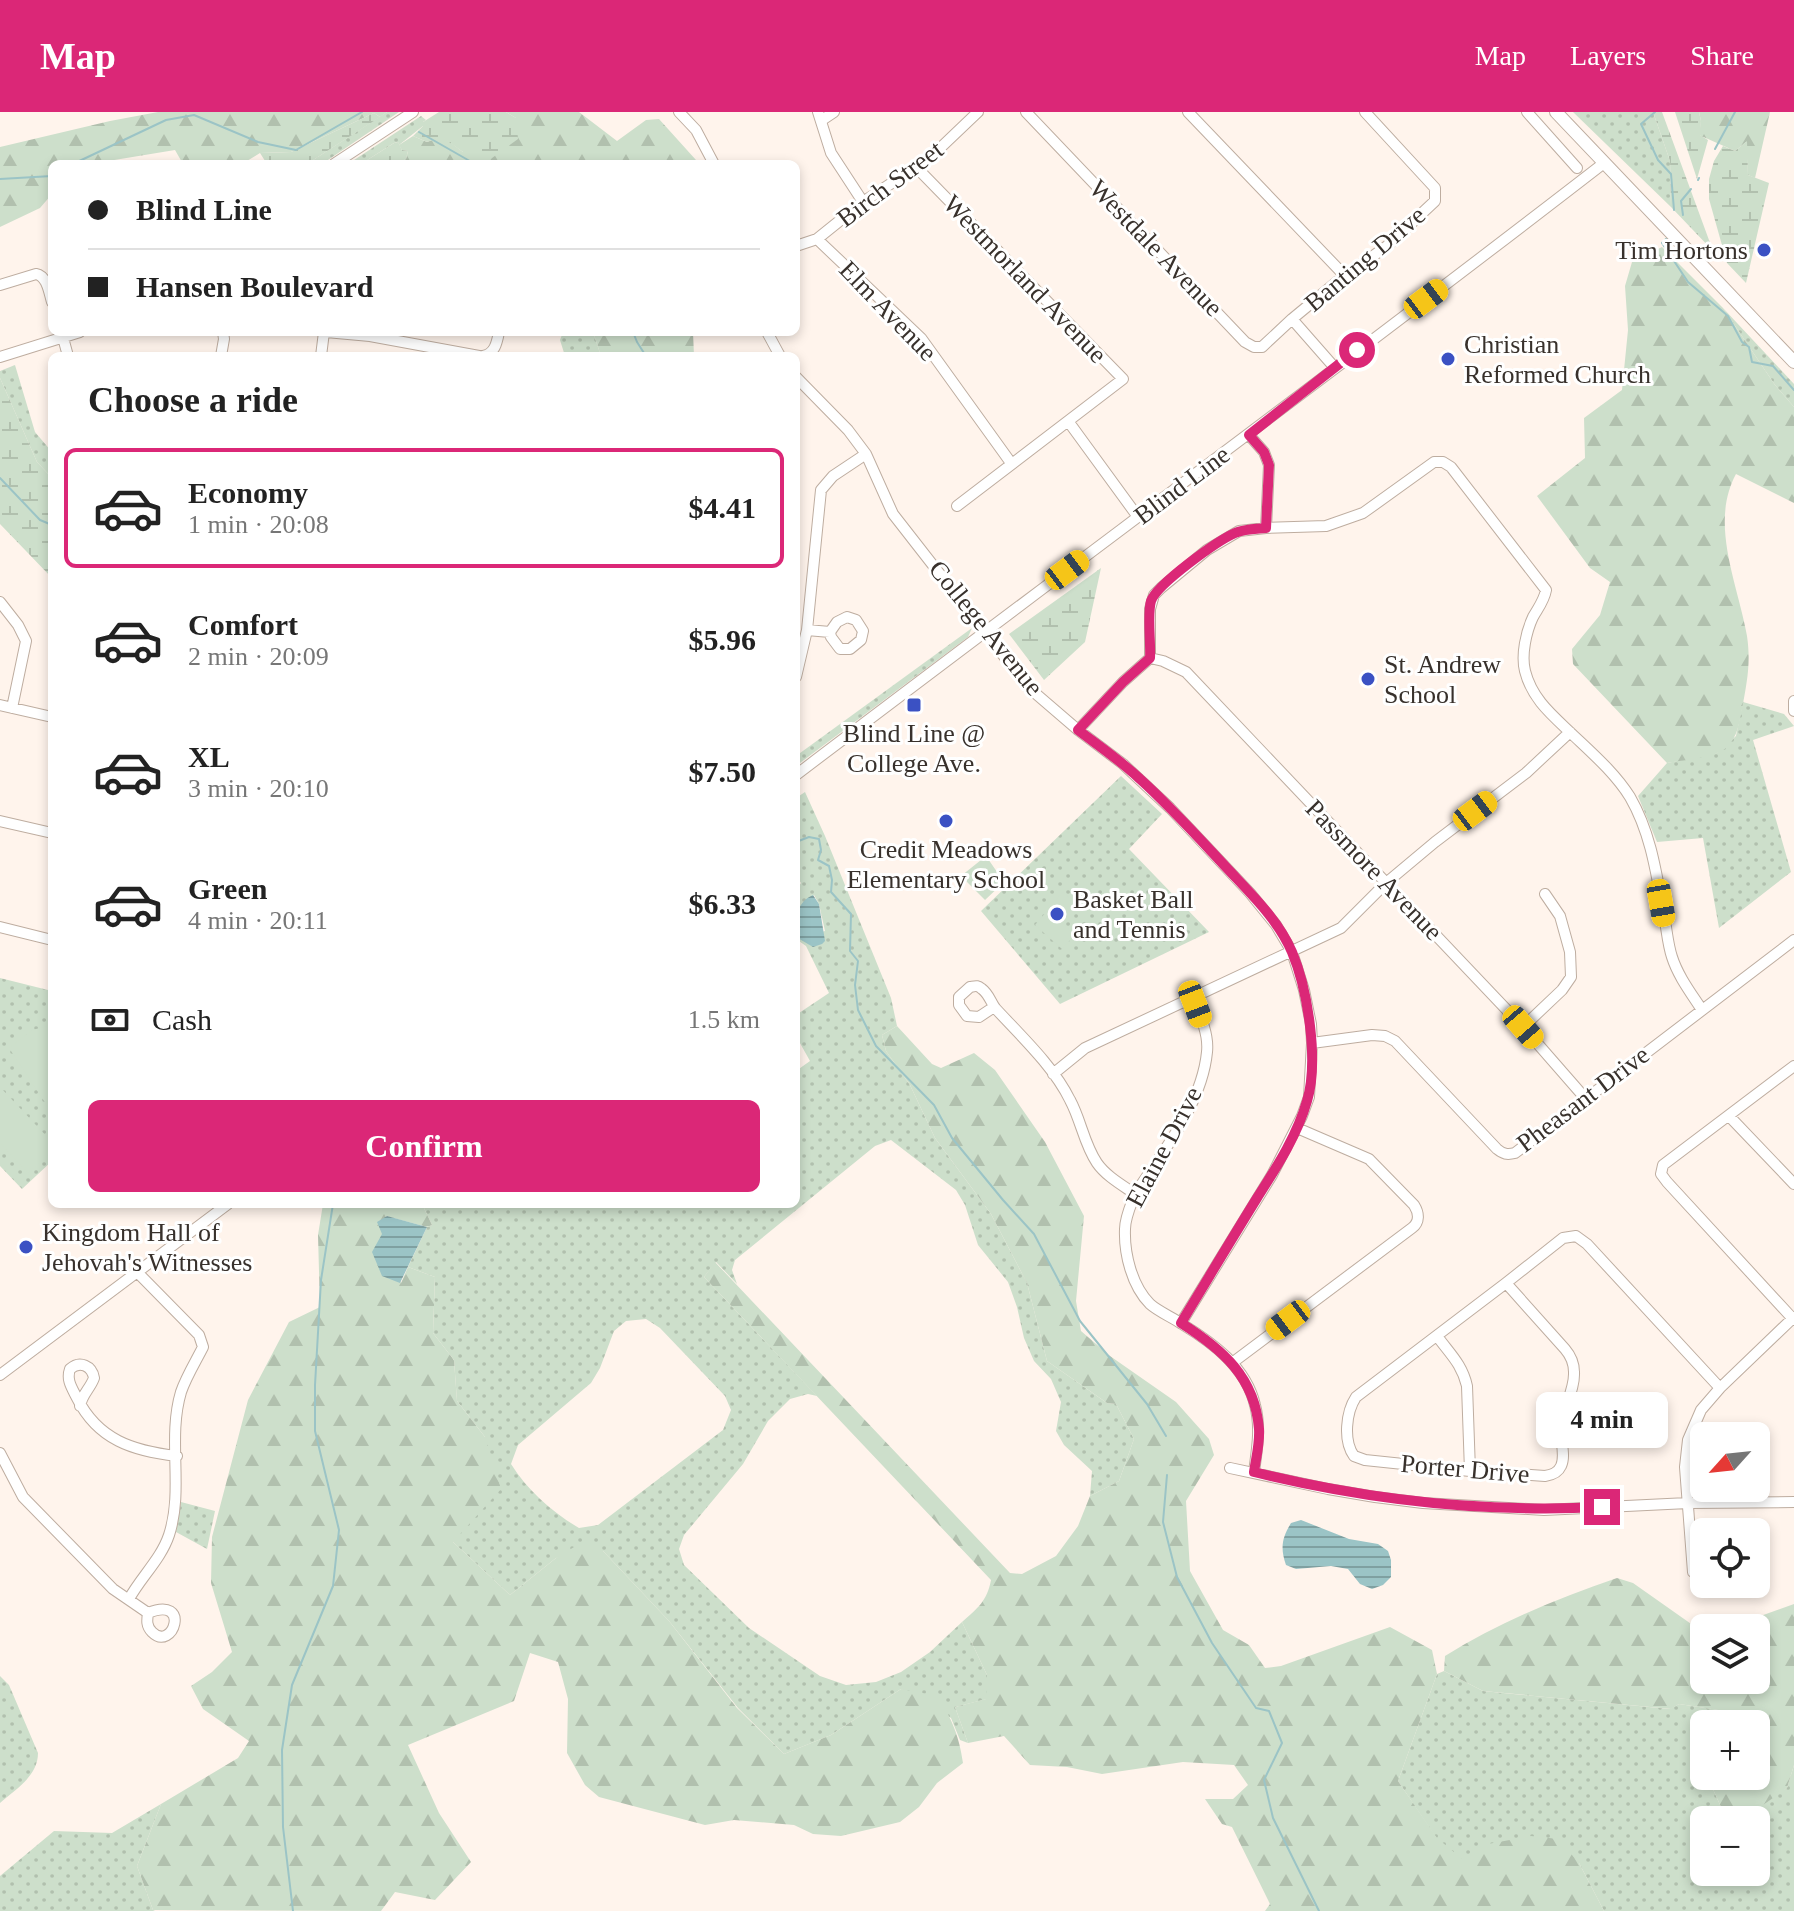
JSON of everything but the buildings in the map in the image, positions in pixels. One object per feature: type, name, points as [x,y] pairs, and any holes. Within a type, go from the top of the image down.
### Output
[{"type":"main road","points":[[1556,112],[1794,362]]},
{"type":"street","points":[[340,160],[413,112]]},
{"type":"street","points":[[679,112],[696,130],[712,160]]},
{"type":"street","points":[[834,112],[820,116],[831,153],[863,202]]},
{"type":"street","name":"Birch Street","points":[[800,245],[817,239],[863,202],[916,167],[978,112]]},
{"type":"street","name":"Westdale Avenue","points":[[1026,112],[1245,342],[1262,347],[1292,319]]},
{"type":"street","points":[[1188,112],[1345,276]]},
{"type":"street","name":"Banting Drive","points":[[1335,368],[1292,319],[1387,246],[1435,201],[1435,188],[1365,112]]},
{"type":"street","points":[[1527,112],[1577,168]]},
{"type":"street","name":"Blind Line","points":[[800,772],[1249,435],[1604,163]]},
{"type":"street","name":"Westmorland Avenue","points":[[916,167],[1123,379],[957,506]]},
{"type":"street","name":"Elm Avenue","points":[[817,239],[921,338],[1011,463]]},
{"type":"street","points":[[0,285],[36,274],[44,278],[48,290]]},
{"type":"street","points":[[0,357],[60,336]]},
{"type":"street","points":[[370,336],[459,352]]},
{"type":"street","name":"College Avenue","points":[[800,381],[848,430],[866,454],[893,514],[1028,687],[1123,764],[1170,808],[1250,893],[1276,925],[1292,952],[1311,1024],[1309,1097],[1297,1128],[1272,1175],[1181,1323]]},
{"type":"street","points":[[1068,421],[1138,517]]},
{"type":"street","points":[[1249,435],[1264,452],[1269,465],[1266,528]]},
{"type":"street","points":[[800,660],[807,630],[821,490],[833,476],[866,454]]},
{"type":"street","points":[[1078,730],[1150,658],[1150,609],[1154,595],[1223,539],[1239,531],[1326,526],[1363,513],[1434,462],[1443,462],[1451,467],[1546,590],[1526,640],[1524,668],[1530,687],[1550,714],[1619,782],[1644,825],[1652,850],[1671,956],[1702,1010]]},
{"type":"street","points":[[0,602],[26,641],[12,708]]},
{"type":"street","points":[[807,630],[830,632]]},
{"type":"street","name":"Passmore Avenue","points":[[1150,658],[1186,672],[1523,1027],[1585,1098]]},
{"type":"street","points":[[1794,701],[1794,711]]},
{"type":"street","points":[[0,705],[48,716]]},
{"type":"street","points":[[1053,1074],[1085,1048],[1341,928],[1386,883],[1526,773],[1570,732]]},
{"type":"street","points":[[0,821],[48,832]]},
{"type":"street","points":[[1523,1027],[1562,990],[1571,977],[1570,952],[1560,916],[1545,894]]},
{"type":"street","points":[[0,927],[48,939]]},
{"type":"street","name":"Pheasant Drive","points":[[1312,1043],[1372,1035],[1395,1041],[1503,1154],[1515,1153],[1794,940]]},
{"type":"street","name":"Elaine Drive","points":[[1181,1323],[1152,1305],[1137,1286],[1129,1266],[1125,1227],[1135,1194],[1196,1097],[1208,1050],[1205,1030],[1193,999]]},
{"type":"street","points":[[994,1007],[1008,1019],[1070,1099],[1090,1153],[1100,1167],[1135,1194]]},
{"type":"street","points":[[1690,1531],[1685,1467],[1688,1440],[1701,1410],[1793,1318],[1667,1182],[1661,1174],[1663,1165],[1794,1066]]},
{"type":"street","points":[[1729,1116],[1794,1184]]},
{"type":"street","points":[[1232,1363],[1418,1221],[1414,1205],[1369,1159],[1297,1128]]},
{"type":"street","points":[[0,1375],[223,1208]]},
{"type":"street","points":[[1470,1471],[1464,1373],[1437,1336],[1563,1238],[1576,1236],[1587,1244],[1720,1388]]},
{"type":"street","points":[[129,1599],[169,1536],[177,1496],[176,1427],[182,1392],[203,1347],[199,1335],[138,1273]]},
{"type":"street","name":"Porter Drive","points":[[1437,1336],[1356,1397],[1348,1414],[1348,1445],[1351,1452],[1358,1459],[1470,1471],[1551,1475],[1562,1466],[1561,1424],[1573,1383],[1572,1360],[1506,1283]]},
{"type":"street","points":[[1181,1323],[1209,1341],[1245,1381],[1255,1403],[1260,1431],[1254,1472]]},
{"type":"street","points":[[80,1406],[98,1429],[111,1439],[133,1448],[177,1456]]},
{"type":"street","points":[[0,1453],[23,1497],[113,1589],[148,1613]]},
{"type":"street","points":[[1230,1468],[1328,1489],[1423,1503],[1544,1510],[1794,1502]]},
{"type":"green space","points":[[158,112],[387,112],[380,117],[374,113],[291,152],[260,153],[249,160],[181,160],[175,150],[114,160],[48,160],[48,199],[40,208],[0,227],[0,147]]},
{"type":"green space","points":[[387,112],[399,112],[328,160],[313,160]]},
{"type":"green space","points":[[439,112],[506,112],[516,118],[518,139],[485,160],[463,152],[442,137],[427,142],[413,136],[423,122]]},
{"type":"green space","points":[[506,112],[579,112],[617,141],[646,120],[659,119],[696,160],[404,160],[408,151],[402,150],[399,145],[413,136],[427,142],[442,136],[463,152],[516,118]]},
{"type":"green space","points":[[1573,112],[1653,112],[1670,161],[1671,207]]},
{"type":"green space","points":[[1653,112],[1662,112],[1713,251],[1671,207],[1670,161]]},
{"type":"green space","points":[[1675,112],[1699,112],[1700,135],[1708,140],[1697,179]]},
{"type":"green space","points":[[1699,112],[1770,112],[1755,178],[1748,175],[1746,142],[1735,151],[1699,135]]},
{"type":"green space","points":[[374,113],[380,117],[313,160],[264,160],[260,153],[291,152]]},
{"type":"green space","points":[[421,116],[426,120],[399,145],[398,142],[394,143],[367,160],[354,160]]},
{"type":"green space","points":[[1747,141],[1748,175],[1769,183],[1746,283],[1727,263],[1709,199],[1709,179],[1714,161],[1723,146],[1735,151]]},
{"type":"green space","points":[[398,142],[402,150],[408,151],[406,159],[367,160]]},
{"type":"green space","points":[[1662,247],[1723,308],[1775,385],[1794,407],[1794,503],[1736,474],[1728,493],[1725,534],[1749,655],[1737,730],[1730,744],[1721,751],[1667,763],[1573,664],[1572,649],[1600,615],[1610,582],[1590,568],[1537,496],[1585,458],[1584,418],[1622,390],[1628,330],[1625,286],[1632,262]]},
{"type":"green space","points":[[1723,308],[1794,384],[1794,407],[1775,385]]},
{"type":"green space","points":[[562,336],[594,336],[600,352],[564,352]]},
{"type":"green space","points":[[594,336],[693,336],[694,352],[600,352]]},
{"type":"green space","points":[[15,365],[35,432],[48,447],[48,474],[37,462],[0,378],[0,371]]},
{"type":"green space","points":[[0,378],[37,462],[48,474],[48,574],[0,524]]},
{"type":"green space","points":[[1101,568],[1085,642],[1044,680],[1009,634]]},
{"type":"green space","points":[[972,628],[968,637],[800,763],[800,753]]},
{"type":"green space","points":[[1743,702],[1784,714],[1794,726],[1753,740],[1791,872],[1719,928],[1703,838],[1657,842],[1638,796],[1667,763],[1717,753],[1736,736]]},
{"type":"green space","points":[[1121,776],[1162,814],[1129,849],[1209,932],[1060,1004],[981,911]]},
{"type":"green space","points":[[805,792],[891,998],[897,1026],[882,1035],[886,1051],[910,1085],[935,1138],[991,1214],[1027,1283],[1047,1361],[1107,1403],[1116,1404],[1134,1439],[1119,1481],[1090,1496],[1092,1471],[1064,1445],[1056,1431],[1061,1402],[1051,1379],[1034,1361],[1008,1282],[978,1245],[965,1205],[956,1190],[891,1140],[875,1146],[800,1207],[800,1068],[810,1061],[800,1043],[800,1012],[829,993],[806,946],[800,942],[800,938],[825,931],[814,895],[800,908],[800,795]]},
{"type":"green space","points":[[986,856],[1004,882],[985,900],[961,876]]},
{"type":"green space","name":"Basket Ball and Tennis","points":[[1063,892],[1078,905],[1062,923],[1075,935],[1062,949],[1035,925]]},
{"type":"green space","points":[[0,978],[48,990],[48,1165],[22,1189],[0,1166]]},
{"type":"green space","points":[[48,1026],[48,1107],[9,1048],[32,1030]]},
{"type":"green space","points":[[897,1026],[932,1064],[941,1068],[974,1053],[995,1070],[1045,1142],[1084,1216],[1076,1301],[1081,1331],[1110,1356],[1176,1402],[1209,1439],[1214,1455],[1186,1501],[1190,1571],[1223,1630],[1249,1645],[1265,1668],[1281,1666],[1390,1627],[1432,1650],[1437,1674],[1398,1781],[1437,1838],[1467,1863],[1488,1844],[1531,1836],[1558,1839],[1579,1863],[1604,1911],[1265,1911],[1270,1904],[1232,1827],[1222,1824],[1205,1799],[1233,1799],[1248,1785],[1234,1765],[1183,1762],[1102,1774],[1067,1767],[1030,1765],[1004,1736],[968,1743],[955,1707],[986,1699],[987,1675],[962,1622],[981,1604],[991,1580],[704,1277],[715,1262],[1010,1573],[1022,1574],[1056,1556],[1078,1526],[1090,1496],[1119,1481],[1134,1439],[1116,1404],[1107,1403],[1047,1361],[1027,1283],[991,1214],[935,1138],[910,1085],[886,1051],[882,1035]]},
{"type":"green space","points":[[0,1087],[48,1138],[48,1155],[28,1173],[0,1143]]},
{"type":"green space","points":[[322,1208],[424,1208],[432,1225],[427,1227],[386,1216],[382,1233],[401,1283],[408,1267],[435,1277],[433,1333],[454,1360],[457,1401],[485,1437],[501,1489],[453,1542],[510,1595],[556,1558],[584,1541],[603,1551],[669,1621],[737,1708],[784,1754],[831,1735],[901,1689],[938,1696],[954,1728],[963,1763],[937,1783],[919,1807],[900,1822],[841,1836],[813,1834],[794,1825],[734,1820],[705,1825],[599,1797],[585,1785],[567,1753],[568,1699],[558,1662],[530,1653],[514,1701],[408,1745],[439,1813],[471,1862],[435,1900],[395,1892],[381,1911],[153,1910],[137,1866],[161,1804],[238,1758],[249,1741],[203,1709],[191,1686],[212,1672],[232,1652],[211,1583],[212,1537],[248,1400],[289,1322],[320,1307],[318,1235]]},
{"type":"green space","points":[[424,1208],[799,1208],[735,1260],[732,1270],[737,1284],[716,1262],[704,1277],[817,1396],[808,1394],[790,1399],[768,1421],[743,1464],[684,1535],[679,1549],[684,1565],[749,1628],[820,1676],[846,1685],[876,1682],[901,1672],[930,1652],[962,1622],[987,1675],[987,1699],[955,1707],[968,1743],[960,1740],[951,1718],[901,1689],[831,1735],[784,1754],[738,1708],[669,1621],[603,1551],[556,1558],[510,1595],[453,1542],[485,1437],[457,1401],[454,1360],[433,1333],[435,1277],[408,1267],[427,1227],[432,1225]],"holes":[[[646,1319],[660,1328],[725,1396],[731,1410],[723,1430],[598,1525],[579,1528],[559,1515],[541,1500],[511,1464],[518,1445],[591,1383],[614,1331],[626,1321]]]},
{"type":"green space","points":[[181,1502],[215,1511],[207,1549],[176,1532]]},
{"type":"green space","points":[[1617,1578],[1633,1583],[1690,1623],[1690,1694],[1770,1694],[1770,1614],[1766,1614],[1794,1604],[1794,1765],[1787,1788],[1762,1806],[1721,1806],[1713,1790],[1770,1790],[1770,1710],[1718,1710],[1679,1704],[1671,1709],[1483,1691],[1444,1671],[1445,1656],[1507,1622]]},
{"type":"green space","points":[[1444,1671],[1483,1691],[1670,1709],[1679,1704],[1719,1710],[1690,1710],[1690,1790],[1713,1790],[1721,1806],[1690,1806],[1690,1886],[1770,1886],[1770,1806],[1750,1806],[1787,1788],[1794,1765],[1794,1911],[1604,1911],[1579,1863],[1467,1864],[1437,1839],[1398,1781],[1437,1674]]},
{"type":"green space","points":[[0,1676],[9,1685],[38,1753],[30,1775],[0,1803]]},
{"type":"green space","points":[[161,1804],[137,1866],[155,1911],[0,1911],[0,1876],[54,1831],[112,1833]]},
{"type":"water","points":[[813,895],[819,904],[825,941],[813,947],[800,939],[800,907]]},
{"type":"water","points":[[387,1216],[427,1227],[400,1283],[382,1276],[372,1252],[382,1234],[377,1222]]},
{"type":"water","points":[[1301,1520],[1349,1539],[1378,1544],[1388,1551],[1391,1577],[1383,1585],[1372,1589],[1360,1584],[1348,1569],[1331,1566],[1296,1569],[1286,1565],[1284,1538],[1291,1523]]},
{"type":"waterway","points":[[81,160],[166,120],[194,115],[258,142],[296,150],[362,112]]},
{"type":"waterway","points":[[1655,112],[1641,124],[1658,160],[1671,174],[1674,210]]},
{"type":"waterway","points":[[1715,149],[1735,112]]},
{"type":"waterway","points":[[419,132],[468,160]]},
{"type":"waterway","points":[[0,179],[48,176]]},
{"type":"waterway","points":[[1683,215],[1681,201],[1691,189]]},
{"type":"waterway","points":[[1666,239],[1662,243],[1688,282],[1728,316],[1742,342],[1749,347],[1752,362],[1773,366],[1794,390]]},
{"type":"waterway","points":[[635,336],[643,352]]},
{"type":"waterway","points":[[0,478],[40,520],[48,523]]},
{"type":"waterway","points":[[800,840],[809,837],[819,839],[821,850],[818,860],[829,866],[831,892],[851,914],[850,951],[858,961],[855,985],[858,1010],[876,1046],[934,1105],[952,1138],[1034,1234],[1080,1321],[1147,1404],[1166,1436]]},
{"type":"waterway","points":[[293,1911],[283,1827],[282,1750],[292,1685],[333,1586],[339,1530],[315,1431],[321,1280],[332,1208]]},
{"type":"waterway","points":[[1167,1475],[1163,1522],[1177,1577],[1212,1643],[1256,1708],[1269,1711],[1282,1743],[1264,1780],[1273,1818],[1319,1911]]},
{"type":"place","name":"Tim Hortons","points":[[1764,250]]},
{"type":"place","name":"Christian Reformed Church","points":[[1448,359]]},
{"type":"place","name":"St. Andrew School","points":[[1368,679]]},
{"type":"place","name":"Blind Line @ College Ave.","points":[[914,705]]},
{"type":"place","name":"Credit Meadows Elementary School","points":[[946,821]]},
{"type":"place","name":"Basket Ball and Tennis","points":[[1057,914]]},
{"type":"place","name":"Kingdom Hall of Jehovah's Witnesses","points":[[26,1247]]},
{"type":"route","points":[[1357,350],[1249,435],[1264,452],[1269,465],[1266,528],[1239,531],[1223,539],[1154,595],[1150,609],[1150,658],[1078,730],[1123,764],[1170,808],[1276,925],[1292,952],[1311,1024],[1309,1097],[1302,1116],[1272,1175],[1181,1323],[1209,1341],[1245,1381],[1255,1403],[1260,1431],[1254,1472],[1328,1489],[1423,1503],[1544,1510],[1602,1507]]}]
